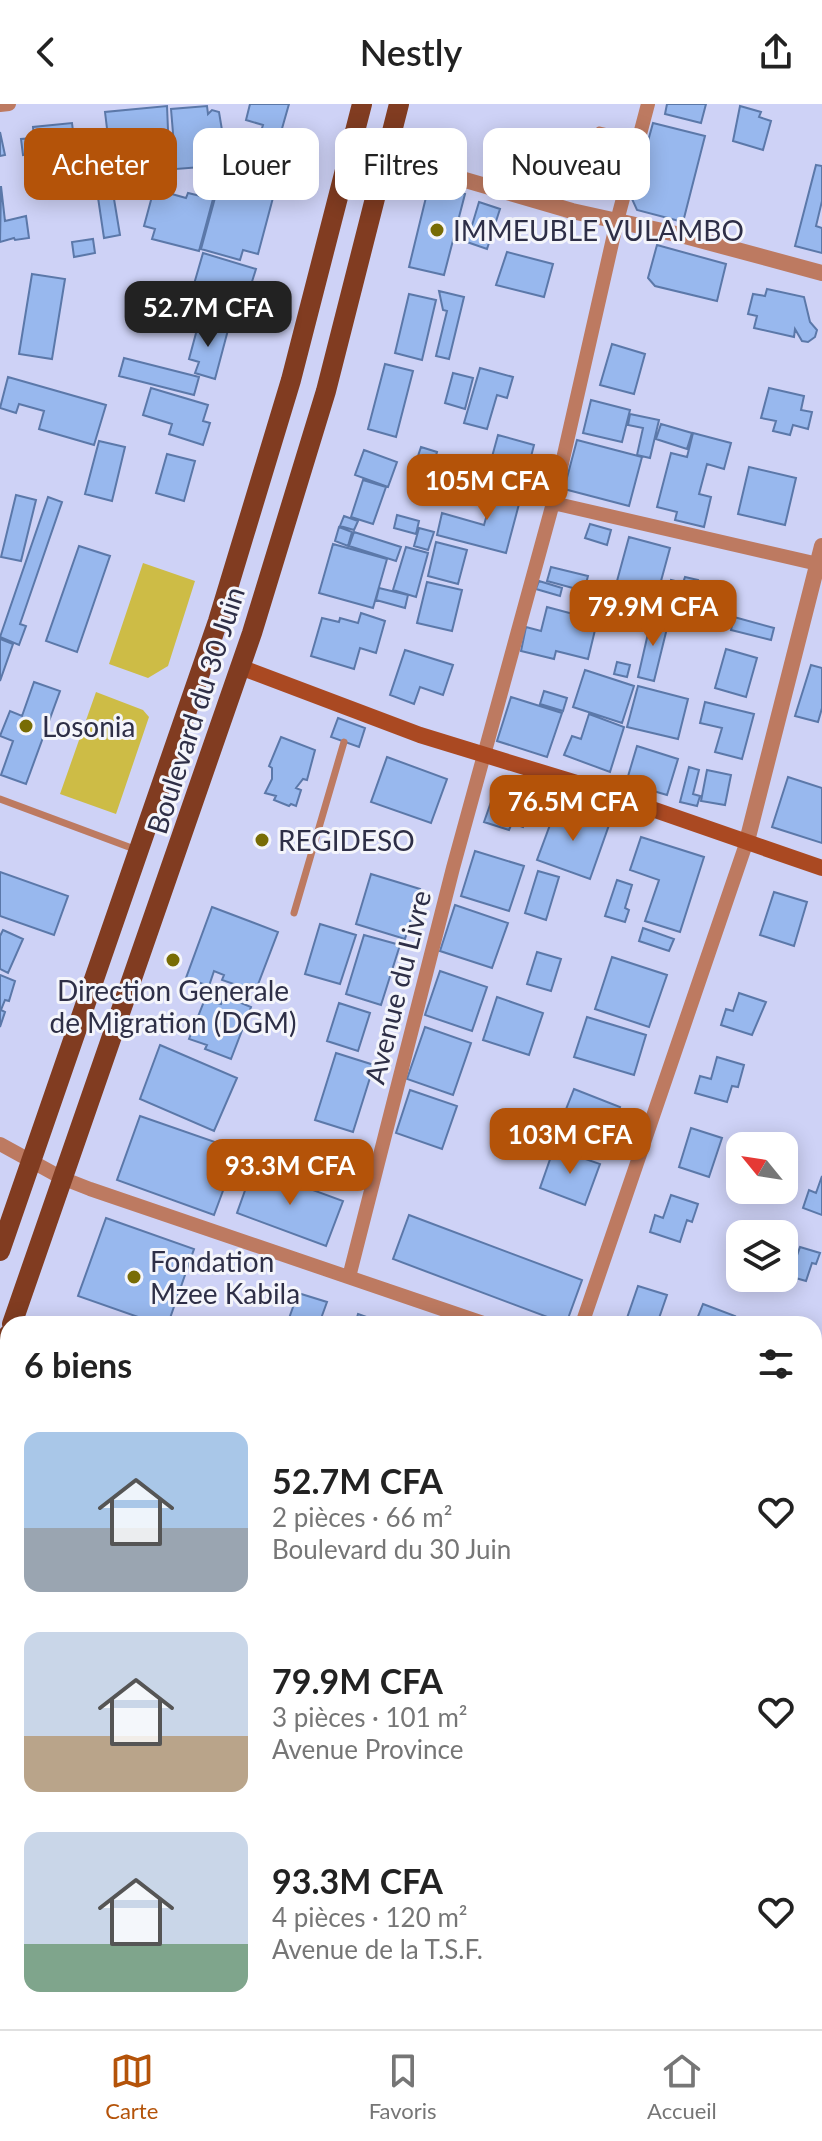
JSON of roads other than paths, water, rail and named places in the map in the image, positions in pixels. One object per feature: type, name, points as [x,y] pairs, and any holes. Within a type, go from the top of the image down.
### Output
[{"type":"main road","name":"Boulevard du 30 Juin","points":[[356,128],[362,104]]},
{"type":"main road","name":"Boulevard du 30 Juin","points":[[393,128],[399,104]]},
{"type":"main road","name":"Boulevard du 30 Juin","points":[[0,1251],[218,621],[291,380],[338,200]]},
{"type":"main road","name":"Boulevard du 30 Juin","points":[[15,1316],[240,667],[326,391],[375,200]]},
{"type":"main road","points":[[240,667],[353,716],[484,754],[822,868]]},
{"type":"street","points":[[0,105],[9,104]]},
{"type":"street","name":"Avenue du Livre","points":[[640,128],[648,104]]},
{"type":"street","points":[[467,181],[822,273]]},
{"type":"street","name":"Avenue du Livre","points":[[349,1277],[484,754],[553,503],[622,200]]},
{"type":"street","points":[[553,503],[820,565]]},
{"type":"street","points":[[585,1316],[747,841],[820,565],[822,546]]},
{"type":"street","points":[[0,1144],[62,1178],[463,1316]]},
{"type":"lane","points":[[294,913],[344,742]]},
{"type":"lane","points":[[0,799],[139,850]]},
{"type":"place","name":"IMMEUBLE VULAMBO","points":[[437,230]]},
{"type":"place","name":"Losonia","points":[[26,726]]},
{"type":"place","name":"REGIDESO","points":[[262,840]]},
{"type":"place","name":"Direction Generale de Migration (DGM)","points":[[173,960]]},
{"type":"place","name":"Fondation Mzee Kabila","points":[[134,1277]]}]
